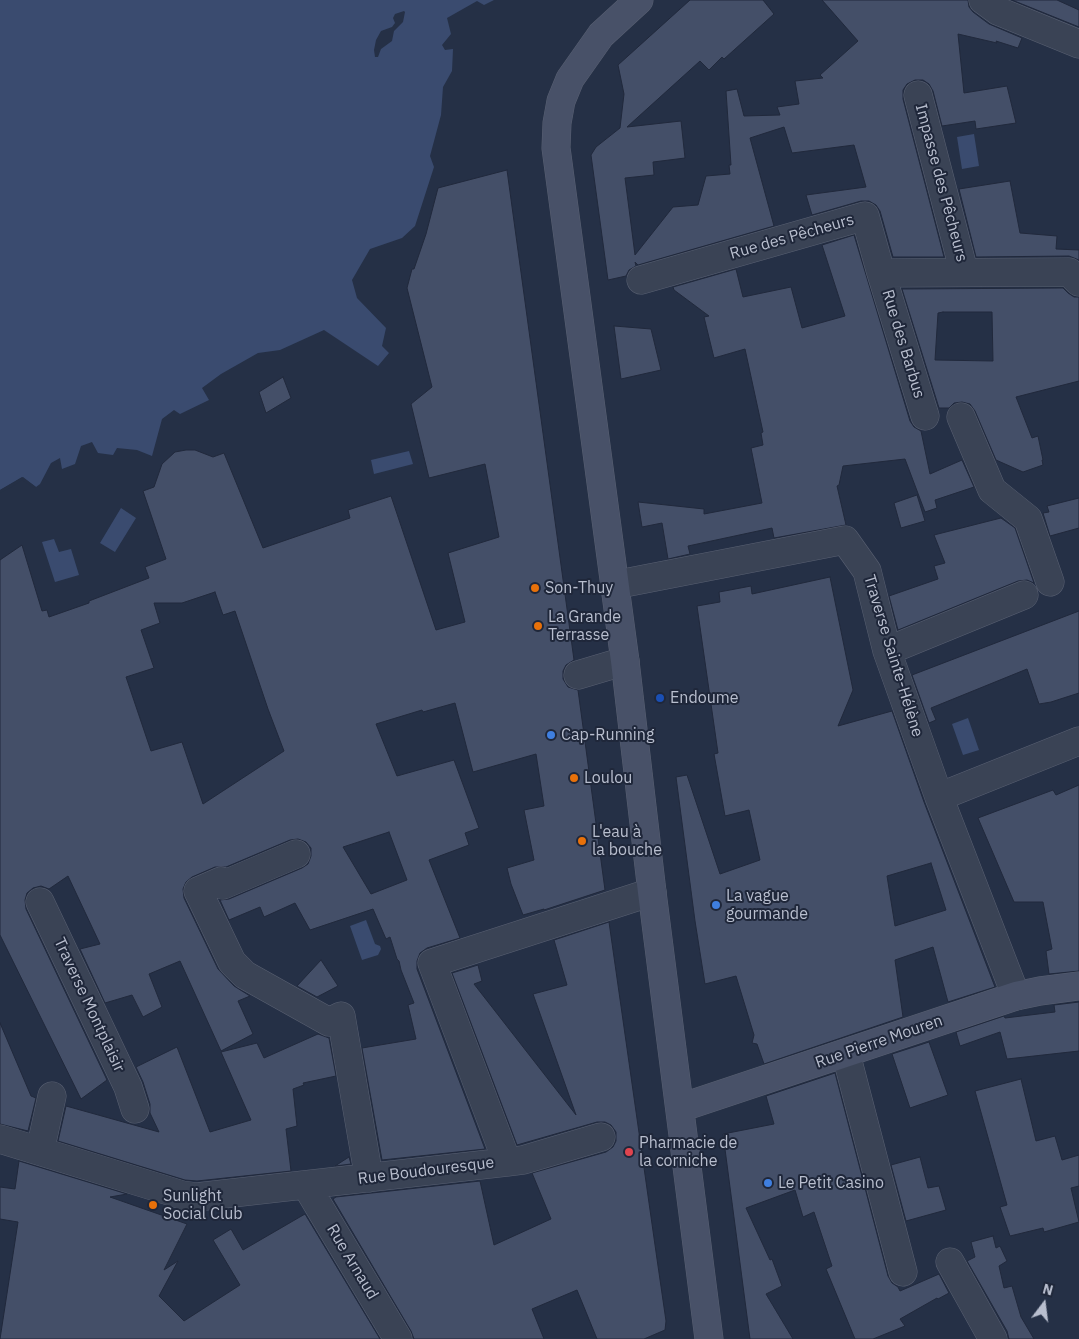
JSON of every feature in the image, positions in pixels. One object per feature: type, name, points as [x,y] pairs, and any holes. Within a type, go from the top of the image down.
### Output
[{"type":"main road","points":[[639,0],[601,35],[570,79],[561,101],[557,122],[556,148],[625,661],[652,892],[709,1339]]},
{"type":"main road","name":"Rue Pierre Mouren","points":[[680,1108],[1016,996],[1079,986]]},
{"type":"street","points":[[983,0],[998,11],[1079,44]]},
{"type":"street","name":"Impasse des Pêcheurs","points":[[918,94],[964,272]]},
{"type":"street","name":"Rue des Pêcheurs","points":[[641,280],[865,216],[881,273]]},
{"type":"street","points":[[881,273],[1069,272],[1079,282]]},
{"type":"street","name":"Rue des Barbus","points":[[881,273],[926,416]]},
{"type":"street","points":[[961,417],[992,490],[1028,519],[1050,582]]},
{"type":"street","name":"Traverse Sainte-Hélène","points":[[614,585],[845,540],[867,571],[887,650],[938,797],[1016,996]]},
{"type":"street","points":[[887,650],[1024,595]]},
{"type":"street","points":[[578,674],[625,661]]},
{"type":"street","points":[[938,797],[1079,741]]},
{"type":"street","points":[[296,854],[223,885],[220,881],[198,891],[232,962],[246,975],[329,1022],[341,1016],[369,1178]]},
{"type":"street","name":"Rue Boudouresque","points":[[0,1139],[182,1195],[196,1197],[507,1162],[432,963],[652,892]]},
{"type":"street","name":"Traverse Montplaisir","points":[[40,902],[128,1087],[135,1109]]},
{"type":"street","points":[[846,1054],[903,1272]]},
{"type":"street","points":[[40,1150],[52,1096]]},
{"type":"street","points":[[507,1162],[523,1160],[601,1137]]},
{"type":"street","name":"Rue Arnaud","points":[[306,1185],[398,1339]]},
{"type":"street","points":[[950,1262],[993,1339]]},
{"type":"water","points":[[0,0],[494,0],[484,5],[477,1],[447,18],[451,34],[442,45],[445,50],[453,49],[452,71],[443,87],[441,115],[430,156],[434,167],[415,226],[402,238],[370,249],[352,280],[357,298],[386,328],[382,346],[389,353],[378,366],[324,330],[280,350],[258,353],[221,374],[202,388],[209,400],[180,414],[174,410],[162,419],[152,456],[137,450],[117,448],[113,455],[98,453],[92,442],[81,446],[75,464],[62,469],[60,458],[51,463],[40,484],[36,487],[22,477],[0,490]],"holes":[[[405,12],[403,22],[394,31],[392,41],[381,49],[378,57],[375,57],[376,40],[381,31],[392,27],[395,23],[393,18],[395,14]]]},
{"type":"water","points":[[974,134],[979,166],[962,169],[957,137]]},
{"type":"water","points":[[409,451],[413,464],[374,474],[371,460]]},
{"type":"water","points":[[121,508],[136,518],[115,552],[100,543]]},
{"type":"water","points":[[54,539],[59,552],[71,549],[79,575],[55,582],[42,542]]},
{"type":"water","points":[[968,718],[979,750],[963,755],[952,724]]},
{"type":"water","points":[[366,920],[375,944],[380,946],[381,949],[378,955],[362,960],[350,926]]},
{"type":"pier","points":[[23,477],[36,487],[34,488],[22,480],[0,493],[0,490]]},
{"type":"building","points":[[690,0],[763,0],[774,14],[709,70],[700,61],[627,127],[681,121],[685,158],[653,162],[654,175],[625,178],[635,255],[673,207],[698,205],[706,176],[730,174],[726,91],[737,89],[744,116],[780,115],[777,107],[799,104],[795,81],[823,78],[820,75],[858,41],[822,0],[968,0],[969,7],[973,12],[989,24],[1022,38],[1018,48],[996,41],[997,43],[958,34],[964,93],[1007,86],[1016,123],[976,129],[975,121],[942,126],[933,91],[929,84],[923,80],[915,80],[907,84],[903,90],[903,99],[944,257],[893,257],[880,211],[876,205],[869,201],[861,201],[812,215],[806,195],[866,187],[854,145],[792,153],[784,127],[750,138],[774,226],[638,265],[635,262],[636,266],[629,270],[626,276],[608,280],[591,155],[596,147],[620,128],[624,94],[618,65]]},
{"type":"building","points":[[1012,0],[1057,0],[1079,10],[1079,27]]},
{"type":"building","points":[[507,170],[574,660],[566,665],[563,671],[563,679],[568,687],[578,690],[605,890],[523,915],[507,868],[534,860],[524,810],[544,806],[536,754],[473,772],[455,703],[423,712],[422,710],[376,724],[397,776],[454,760],[479,828],[465,833],[469,845],[429,860],[460,938],[427,948],[420,953],[417,969],[485,1149],[382,1160],[362,1048],[416,1039],[408,1005],[414,1003],[390,937],[386,939],[373,909],[310,930],[295,903],[264,917],[260,907],[229,920],[220,900],[229,899],[308,864],[311,848],[306,842],[298,839],[290,840],[226,867],[215,867],[192,877],[186,882],[183,889],[184,898],[218,969],[234,986],[250,996],[238,1001],[253,1034],[221,1051],[180,961],[149,974],[162,1007],[143,1017],[132,995],[105,1003],[80,949],[100,944],[68,876],[49,889],[41,886],[33,888],[27,893],[25,900],[26,909],[107,1080],[81,1099],[0,935],[0,560],[22,545],[42,611],[47,610],[49,617],[149,578],[145,567],[166,559],[143,491],[154,487],[162,464],[175,452],[195,450],[213,457],[224,453],[263,548],[350,518],[348,510],[391,496],[436,630],[465,622],[448,553],[499,537],[485,464],[429,478],[411,404],[432,387],[407,288],[412,269],[414,269],[426,234],[438,188]],"holes":[[[215,592],[223,615],[235,611],[284,751],[203,804],[182,742],[151,751],[126,677],[154,668],[141,630],[160,623],[154,603],[182,603]],[[389,832],[407,880],[371,894],[343,847]]]},
{"type":"building","points":[[1010,181],[1020,233],[1057,236],[1056,249],[1079,250],[1079,260],[1069,256],[976,257],[959,189]]},
{"type":"building","points":[[854,235],[910,421],[914,427],[921,431],[930,474],[962,460],[974,487],[935,500],[937,508],[925,512],[905,459],[843,466],[839,485],[837,486],[846,525],[774,538],[772,528],[688,546],[690,554],[668,559],[662,523],[642,527],[638,502],[704,509],[704,514],[762,503],[751,448],[763,445],[761,433],[763,432],[745,349],[714,358],[704,317],[709,316],[674,290],[673,287],[736,269],[743,297],[791,287],[802,328],[845,316],[822,245]]},
{"type":"building","points":[[1063,288],[1074,297],[1079,297],[1079,381],[1016,397],[1032,438],[1038,436],[1043,465],[1023,472],[996,460],[975,411],[970,404],[954,403],[949,408],[939,408],[902,289]],"holes":[[[992,312],[993,361],[935,360],[938,313]]]},
{"type":"building","points":[[614,326],[651,329],[661,370],[621,379]]},
{"type":"building","points":[[283,377],[291,398],[266,413],[259,392]]},
{"type":"building","points":[[917,495],[925,521],[901,528],[894,503]]},
{"type":"building","points":[[1079,498],[1079,528],[1050,536],[1043,513],[1049,512],[1047,506]]},
{"type":"building","points":[[1001,518],[1015,528],[1034,583],[1027,580],[1018,581],[898,630],[889,596],[938,579],[934,566],[945,563],[934,535]]},
{"type":"building","points":[[830,577],[853,690],[838,726],[892,711],[924,802],[995,987],[948,1002],[933,947],[895,960],[903,1017],[764,1064],[757,1044],[752,1043],[754,1035],[736,976],[705,984],[676,777],[687,775],[720,874],[760,860],[749,810],[725,816],[714,754],[718,753],[697,606],[720,602],[719,592],[751,586],[752,594]],"holes":[[[931,863],[946,910],[895,926],[887,876]]]},
{"type":"building","points":[[1079,611],[1079,693],[1039,704],[1027,669],[931,708],[936,720],[929,723],[912,675]]},
{"type":"building","points":[[1079,785],[1079,971],[1049,974],[1046,951],[1052,949],[1043,902],[1014,902],[978,818],[1053,790],[1056,795]]},
{"type":"building","points":[[609,922],[666,1321],[665,1330],[644,1339],[597,1339],[577,1290],[532,1309],[544,1339],[414,1339],[333,1199],[336,1197],[480,1181],[494,1245],[551,1219],[532,1173],[606,1152],[613,1147],[616,1141],[616,1132],[611,1125],[605,1122],[597,1122],[517,1145],[452,973],[478,965],[482,981],[474,984],[576,1115],[533,994],[567,985],[554,940]]},
{"type":"building","points":[[321,960],[338,986],[317,997],[297,986]]},
{"type":"building","points":[[1079,1002],[1079,1051],[1007,1059],[1000,1032],[960,1046],[956,1032],[1004,1016],[1005,1018],[1055,1012],[1054,1005]]},
{"type":"building","points":[[0,1023],[31,1096],[36,1098],[28,1131],[0,1124]]},
{"type":"building","points":[[318,1034],[329,1038],[336,1076],[303,1083],[304,1085],[293,1089],[297,1126],[286,1129],[291,1171],[197,1181],[185,1180],[58,1141],[66,1106],[159,1132],[150,1113],[150,1104],[136,1067],[177,1047],[210,1132],[251,1120],[221,1052],[257,1043],[264,1058]]},
{"type":"building","points":[[929,1042],[948,1095],[910,1108],[892,1054]]},
{"type":"building","points":[[835,1073],[888,1276],[900,1291],[939,1274],[949,1293],[900,1319],[905,1326],[873,1339],[855,1339],[826,1269],[832,1266],[814,1212],[803,1217],[795,1190],[746,1208],[770,1260],[772,1259],[782,1286],[766,1294],[793,1339],[750,1339],[723,1134],[774,1124],[766,1096]]},
{"type":"building","points":[[1021,1079],[1036,1141],[1055,1136],[1062,1160],[1079,1155],[1079,1186],[1071,1188],[1079,1222],[1044,1232],[1043,1228],[1010,1236],[1000,1207],[1007,1205],[975,1091]]},
{"type":"building","points":[[349,1157],[351,1164],[335,1166]]},
{"type":"building","points":[[920,1157],[928,1188],[939,1186],[946,1210],[906,1221],[891,1165]]},
{"type":"building","points":[[19,1161],[127,1194],[110,1197],[187,1224],[164,1270],[178,1261],[159,1296],[184,1321],[240,1285],[213,1240],[231,1229],[243,1250],[305,1214],[380,1339],[0,1339],[18,1222],[0,1219],[0,1187],[15,1189]]},
{"type":"building","points":[[993,1236],[996,1248],[1000,1246],[1007,1261],[999,1266],[1004,1288],[1012,1286],[1021,1317],[1034,1339],[1009,1339],[1007,1331],[967,1261],[975,1257],[971,1242]]},
{"type":"place","name":"Son-Thuy","points":[[535,588]]},
{"type":"place","name":"La Grande Terrasse","points":[[538,626]]},
{"type":"place","name":"Endoume","points":[[660,698]]},
{"type":"place","name":"Cap-Running","points":[[551,735]]},
{"type":"place","name":"Loulou","points":[[574,778]]},
{"type":"place","name":"L'eau à la bouche","points":[[582,841]]},
{"type":"place","name":"La vague gourmande","points":[[716,905]]},
{"type":"place","name":"Pharmacie de la corniche","points":[[629,1152]]},
{"type":"place","name":"Le Petit Casino","points":[[768,1183]]},
{"type":"place","name":"Sunlight Social Club","points":[[153,1205]]}]
